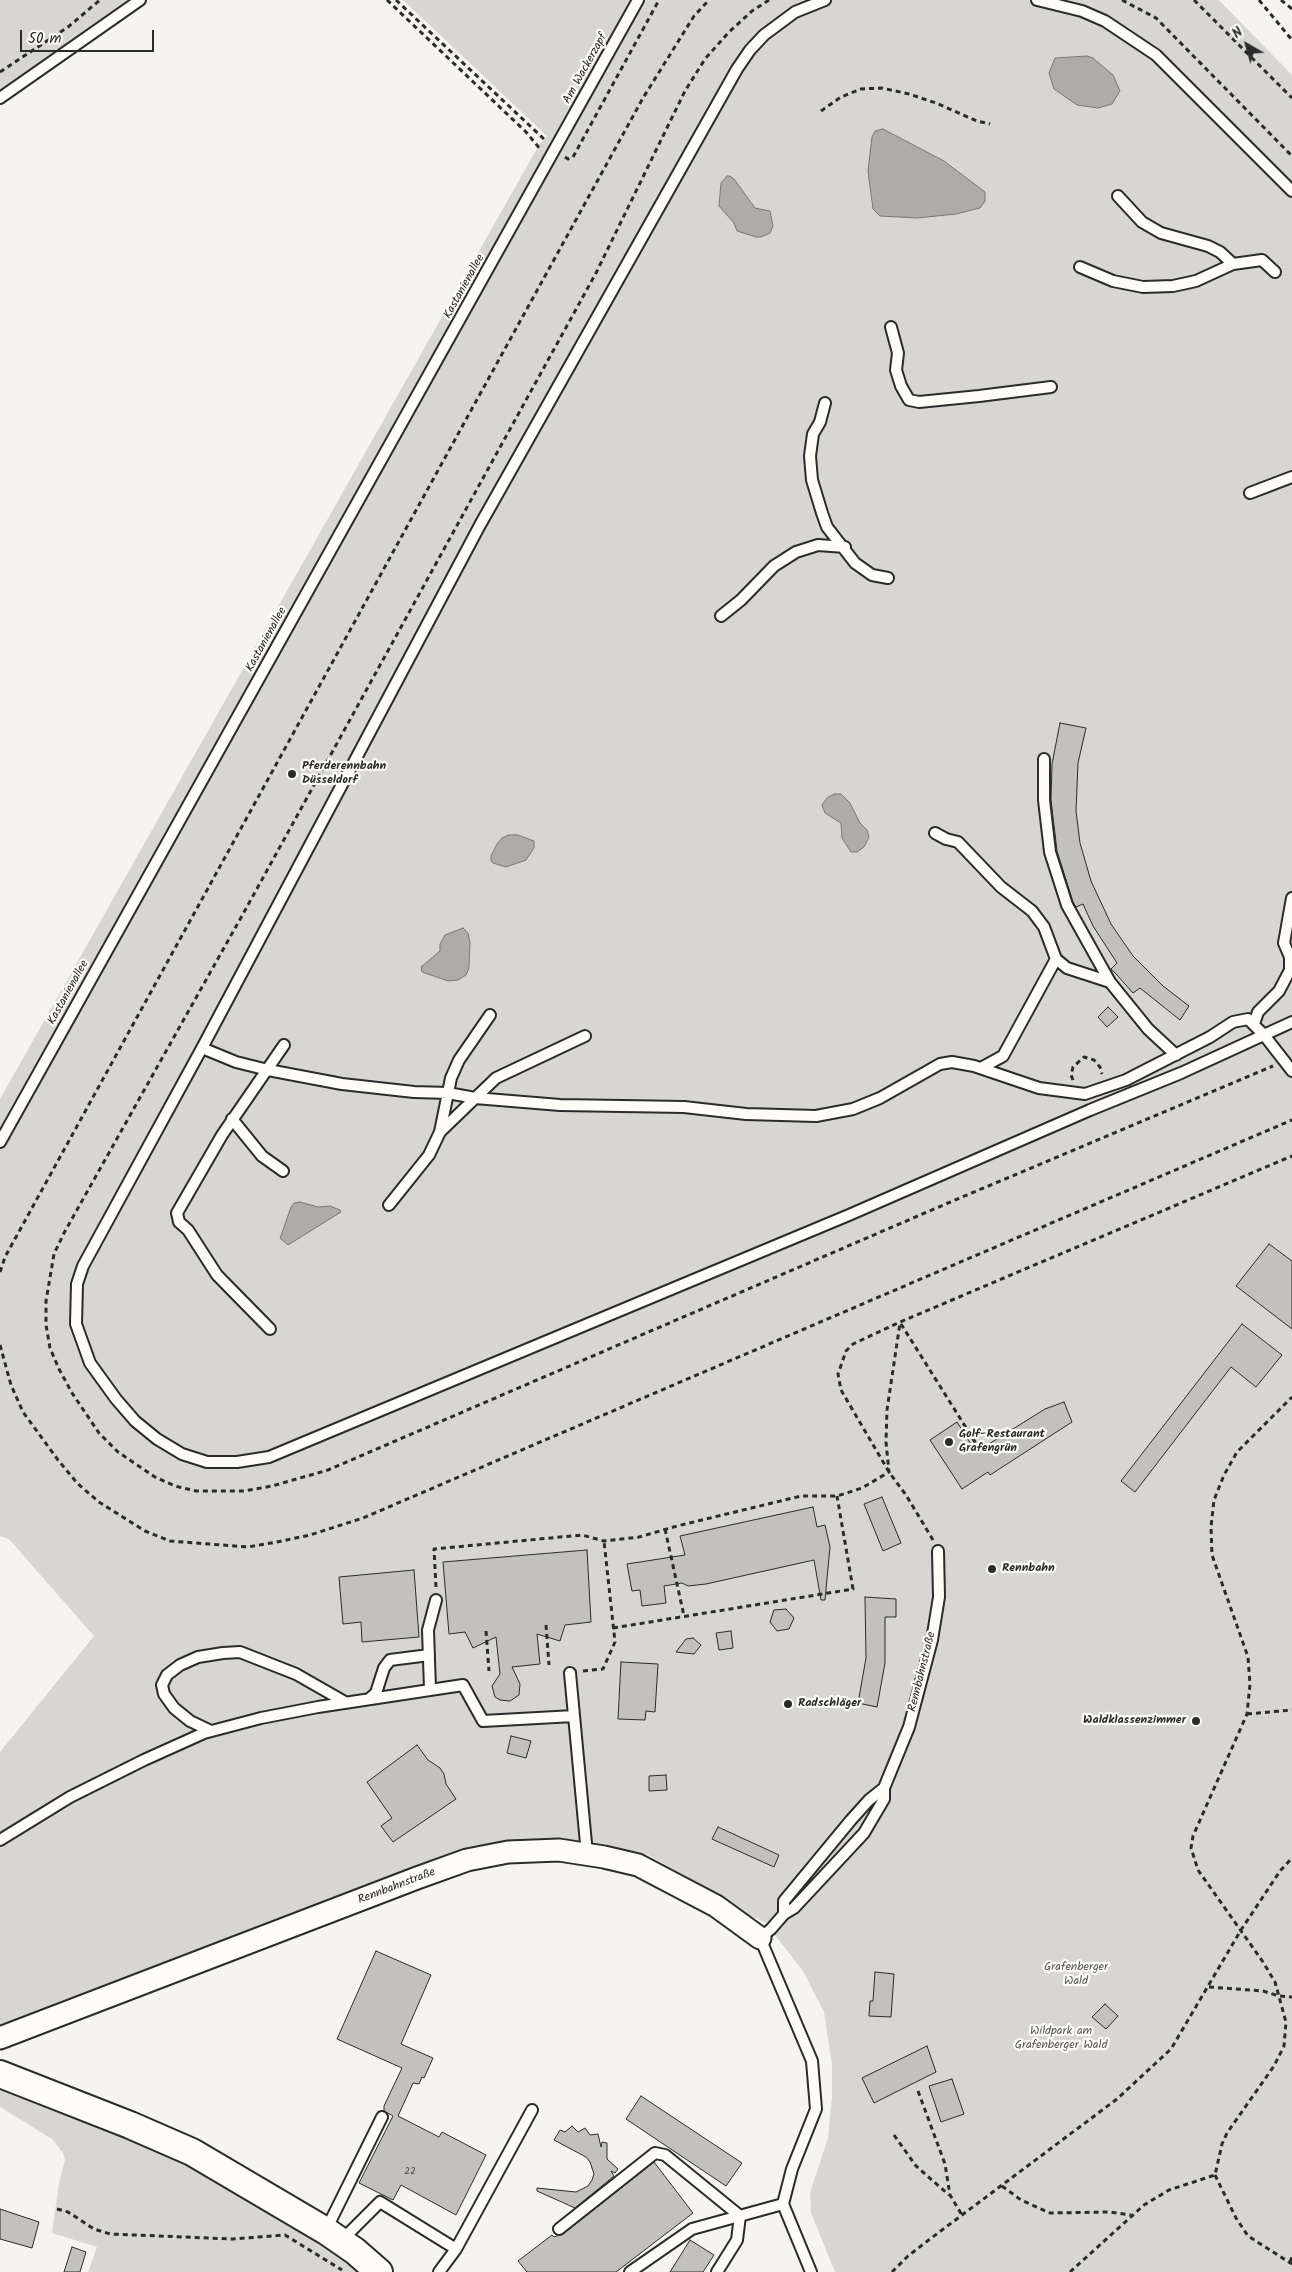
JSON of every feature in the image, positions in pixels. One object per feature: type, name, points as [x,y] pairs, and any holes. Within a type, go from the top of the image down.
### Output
[{"type":"street","name":"Rennbahnstraße","points":[[0,2038],[467,1860],[508,1852],[560,1850],[638,1865],[716,1906],[760,1938]]},
{"type":"street","points":[[0,2074],[192,2152],[333,2236],[379,2272]]},
{"type":"lane","points":[[0,98],[140,0]]},
{"type":"lane","name":"Am Wackerzapf","points":[[554,149],[638,0]]},
{"type":"lane","points":[[825,0],[795,12],[764,35],[750,50],[737,69],[480,525],[202,1048],[83,1266],[78,1284],[76,1324],[90,1363],[116,1399],[135,1421],[157,1439],[182,1454],[207,1462],[236,1462],[269,1457],[311,1441],[1180,1074],[1292,1022]]},
{"type":"lane","points":[[1037,0],[1082,11],[1104,21],[1156,55],[1292,191]]},
{"type":"lane","name":"Kastanienallee","points":[[0,1142],[554,149]]},
{"type":"lane","points":[[1118,196],[1142,222],[1161,233],[1208,246],[1220,252],[1233,264]]},
{"type":"lane","points":[[1080,267],[1113,282],[1143,287],[1172,286],[1196,281],[1233,264],[1262,260],[1275,272]]},
{"type":"lane","points":[[891,327],[898,353],[896,370],[901,386],[909,400],[919,402],[1051,387]]},
{"type":"lane","points":[[825,404],[813,434],[810,456],[812,480],[827,527],[845,547],[855,562],[872,575],[888,578]]},
{"type":"lane","points":[[1250,493],[1292,477]]},
{"type":"lane","points":[[721,616],[741,600],[774,566],[796,552],[818,545],[845,547]]},
{"type":"lane","points":[[1044,759],[1044,800],[1050,852],[1067,905],[1110,982],[1148,1029],[1176,1055]]},
{"type":"lane","points":[[935,833],[946,839],[958,842],[1002,887],[1032,911],[1044,928],[1056,959],[1067,968],[1110,982]]},
{"type":"lane","points":[[1254,1024],[1258,1012],[1279,991],[1290,970],[1290,957],[1284,943],[1292,898]]},
{"type":"lane","points":[[981,1068],[1003,1056],[1056,959]]},
{"type":"lane","points":[[389,1205],[429,1155],[440,1132],[451,1078],[459,1060],[490,1015]]},
{"type":"lane","points":[[202,1048],[236,1062],[268,1070],[342,1084],[414,1092],[448,1093],[475,1098],[560,1105],[684,1107],[746,1114],[816,1116],[853,1109],[880,1098],[940,1064],[952,1062],[981,1068],[1039,1088],[1080,1095],[1126,1080],[1176,1055],[1233,1022],[1248,1019],[1264,1035],[1292,1071]]},
{"type":"lane","points":[[440,1132],[496,1078],[585,1036]]},
{"type":"lane","points":[[270,1330],[217,1275],[188,1230],[179,1222],[178,1212],[232,1119],[284,1045]]},
{"type":"lane","points":[[232,1119],[262,1156],[283,1172]]},
{"type":"lane","name":"Rennbahnstraße","points":[[760,1938],[784,1914],[794,1908],[864,1833],[884,1799],[884,1788],[909,1727],[932,1640],[939,1597],[938,1550]]},
{"type":"lane","points":[[430,1689],[428,1630],[436,1600]]},
{"type":"lane","points":[[211,1731],[190,1721],[174,1708],[164,1694],[162,1685],[167,1675],[180,1665],[198,1657],[240,1652],[296,1674],[345,1702]]},
{"type":"lane","points":[[369,1699],[376,1693],[384,1668],[390,1660],[428,1655]]},
{"type":"lane","points":[[570,1673],[587,1854]]},
{"type":"lane","points":[[0,1840],[70,1797],[144,1760],[211,1731],[261,1718],[345,1702],[463,1685],[483,1721],[574,1716]]},
{"type":"lane","name":"Rennbahnstraße","points":[[784,1914],[784,1901],[851,1820],[869,1800],[884,1788]]},
{"type":"lane","points":[[760,1938],[812,2061],[816,2109],[792,2169],[784,2204],[811,2272]]},
{"type":"lane","points":[[439,2272],[456,2249],[532,2110]]},
{"type":"lane","points":[[333,2236],[382,2117]]},
{"type":"lane","points":[[559,2229],[655,2153],[665,2155],[740,2216]]},
{"type":"lane","points":[[333,2236],[380,2202],[456,2249]]},
{"type":"lane","points":[[630,2272],[692,2229],[784,2204]]},
{"type":"lane","points":[[716,2272],[737,2240],[740,2216]]},
{"type":"path","points":[[0,72],[68,27],[100,0]]},
{"type":"path","points":[[387,0],[526,132],[541,150],[554,149]]},
{"type":"path","points":[[396,0],[554,149],[568,159],[573,157],[659,0]]},
{"type":"path","points":[[0,1272],[10,1248],[643,98],[694,16],[709,0]]},
{"type":"path","points":[[49,1279],[54,1254],[64,1233],[253,897],[596,273],[686,91],[704,59],[752,11],[770,0]]},
{"type":"path","points":[[1122,0],[1156,18],[1292,156]]},
{"type":"path","points":[[1194,0],[1292,98]]},
{"type":"path","points":[[1259,0],[1292,40]]},
{"type":"path","points":[[1281,0],[1292,9]]},
{"type":"path","points":[[821,111],[841,97],[861,89],[882,88],[909,94],[936,103],[977,121],[990,124]]},
{"type":"path","points":[[0,1345],[11,1385],[23,1412],[37,1434],[78,1484],[108,1507],[145,1531],[170,1540],[248,1547],[277,1542],[310,1535],[363,1518],[1292,1120]]},
{"type":"path","points":[[938,1550],[841,1390],[838,1374],[840,1362],[853,1344],[900,1322],[1292,1156]]},
{"type":"path","points":[[900,1322],[980,1450]]},
{"type":"path","points":[[889,1472],[886,1442],[887,1410],[900,1322]]},
{"type":"path","points":[[1292,1397],[1237,1452],[1224,1475],[1214,1500],[1211,1527],[1212,1555],[1248,1657],[1250,1684],[1247,1714],[1193,1836],[1191,1848],[1198,1870],[1264,1962],[1275,1982],[1286,2022],[1282,2053],[1228,2132],[1222,2144],[1215,2176],[1241,2227],[1248,2236],[1291,2263],[1292,2258]]},
{"type":"path","points":[[436,1600],[434,1549],[582,1535],[604,1541],[639,1537],[801,1496],[837,1496],[862,1488],[889,1472]]},
{"type":"path","points":[[613,1628],[853,1589],[837,1496]]},
{"type":"path","points":[[665,1529],[684,1616]]},
{"type":"path","points":[[570,1673],[602,1669],[615,1642],[604,1541]]},
{"type":"path","points":[[546,1626],[549,1665]]},
{"type":"path","points":[[486,1631],[489,1671]]},
{"type":"path","points":[[1247,1714],[1292,1710]]},
{"type":"path","points":[[892,2272],[908,2256],[1116,2100],[1172,2049],[1241,1930],[1280,1870],[1292,1858]]},
{"type":"path","points":[[1208,1987],[1263,1991],[1279,1996],[1292,1997]]},
{"type":"path","points":[[918,2091],[945,2164],[950,2195]]},
{"type":"path","points":[[894,2135],[916,2166],[950,2195],[962,2215]]},
{"type":"path","points":[[1070,2272],[1144,2205],[1169,2190],[1215,2176]]},
{"type":"path","points":[[1002,2186],[1021,2200],[1050,2213],[1108,2212],[1132,2215]]},
{"type":"path","points":[[57,2209],[68,2212],[94,2230],[110,2234],[233,2239],[285,2235],[335,2267],[347,2272]]},
{"type":"green space","points":[[0,0],[133,0],[0,92]]},
{"type":"green space","points":[[403,0],[1219,0],[1292,75],[1292,2272],[835,2272],[811,2213],[810,2193],[828,2138],[832,2098],[832,2065],[824,2012],[803,1971],[765,1922],[746,1914],[702,1885],[648,1855],[592,1843],[523,1840],[477,1848],[0,2025],[0,1752],[94,1636],[9,1539],[0,1536],[0,1099],[539,145],[547,136]]},
{"type":"green space","points":[[0,2087],[159,2147],[293,2221],[364,2272],[88,2272],[97,2247],[52,2233],[59,2183],[65,2160],[63,2153],[52,2139],[0,2107]]},
{"type":"shaded area","points":[[1087,56],[1093,58],[1113,75],[1120,91],[1112,104],[1098,108],[1077,105],[1054,89],[1049,73],[1055,58]]},
{"type":"shaded area","points":[[883,129],[944,161],[985,192],[985,201],[980,208],[956,214],[917,218],[880,216],[873,209],[868,171],[872,137],[875,131]]},
{"type":"shaded area","points":[[727,176],[734,179],[755,208],[770,211],[773,226],[770,233],[756,237],[737,231],[734,223],[719,206],[721,183]]},
{"type":"shaded area","points":[[834,794],[841,794],[850,803],[860,823],[867,830],[869,837],[864,847],[857,852],[851,852],[842,838],[841,823],[825,813],[822,805],[827,798]]},
{"type":"shaded area","points":[[509,835],[518,835],[534,841],[534,848],[526,860],[506,867],[493,863],[491,856],[497,844],[502,838]]},
{"type":"shaded area","points":[[463,928],[468,933],[470,942],[469,968],[466,975],[458,980],[448,981],[422,972],[421,967],[440,951],[440,944],[445,935]]},
{"type":"shaded area","points":[[300,1202],[318,1207],[330,1206],[341,1212],[288,1245],[280,1238],[291,1207],[294,1203]]},
{"type":"building","points":[[1060,723],[1086,728],[1078,763],[1076,811],[1080,843],[1091,881],[1111,924],[1133,956],[1163,986],[1189,1006],[1180,1020],[1140,988],[1133,993],[1111,969],[1117,963],[1093,926],[1083,904],[1076,907],[1073,902],[1057,851],[1051,800],[1052,764]]},
{"type":"building","points":[[1108,1007],[1118,1017],[1107,1027],[1098,1017]]},
{"type":"building","points":[[1269,1244],[1292,1261],[1292,1329],[1236,1286]]},
{"type":"building","points":[[1242,1324],[1282,1355],[1256,1387],[1231,1367],[1135,1492],[1121,1481]]},
{"type":"building","points":[[1064,1402],[1072,1422],[990,1475],[988,1472],[962,1489],[930,1440],[957,1422],[976,1452],[1045,1409]]},
{"type":"building","points":[[882,1497],[901,1543],[883,1551],[864,1504]]},
{"type":"building","points":[[813,1507],[817,1527],[825,1525],[830,1547],[825,1600],[821,1600],[814,1560],[706,1584],[688,1586],[682,1583],[664,1586],[666,1603],[642,1606],[640,1590],[632,1591],[627,1564],[685,1555],[680,1536]]},
{"type":"building","points":[[587,1550],[591,1622],[565,1625],[560,1641],[537,1634],[540,1664],[512,1667],[520,1684],[519,1695],[510,1701],[500,1700],[495,1697],[492,1686],[500,1674],[496,1637],[473,1648],[465,1632],[449,1634],[443,1562]]},
{"type":"building","points":[[414,1570],[419,1637],[362,1642],[361,1622],[343,1624],[339,1577]]},
{"type":"building","points":[[865,1597],[896,1599],[896,1617],[885,1617],[885,1663],[877,1707],[858,1703],[866,1658]]},
{"type":"building","points":[[786,1609],[794,1618],[789,1629],[777,1631],[770,1622],[774,1610]]},
{"type":"building","points":[[731,1631],[733,1648],[719,1650],[716,1633]]},
{"type":"building","points":[[693,1638],[701,1645],[694,1654],[676,1652],[686,1639]]},
{"type":"building","points":[[621,1662],[658,1664],[655,1712],[646,1711],[645,1720],[618,1719]]},
{"type":"building","points":[[511,1736],[531,1741],[526,1758],[507,1753]]},
{"type":"building","points":[[417,1745],[428,1760],[440,1768],[444,1774],[446,1784],[456,1799],[393,1842],[381,1826],[392,1818],[367,1782]]},
{"type":"building","points":[[666,1775],[667,1790],[649,1791],[649,1776]]},
{"type":"building","points":[[718,1827],[779,1855],[774,1867],[712,1839]]},
{"type":"building","points":[[376,1951],[431,1975],[401,2044],[433,2058],[424,2078],[422,2077],[419,2084],[413,2083],[398,2116],[439,2137],[442,2132],[486,2155],[456,2215],[401,2185],[393,2200],[359,2183],[393,2116],[384,2111],[384,2106],[402,2068],[337,2039]]},
{"type":"building","points":[[875,1972],[894,1974],[891,2017],[869,2016],[870,2001],[873,2001]]},
{"type":"building","points":[[1105,2004],[1118,2016],[1106,2029],[1092,2017]]},
{"type":"building","points":[[927,2046],[936,2072],[874,2103],[862,2078]]},
{"type":"building","points":[[952,2079],[964,2114],[941,2122],[929,2086]]},
{"type":"building","points":[[641,2096],[742,2163],[726,2186],[626,2119]]},
{"type":"building","points":[[572,2126],[578,2132],[585,2128],[590,2135],[598,2134],[601,2147],[602,2142],[607,2143],[607,2159],[618,2169],[615,2173],[611,2171],[614,2176],[575,2208],[537,2191],[537,2188],[576,2192],[588,2186],[592,2180],[594,2174],[586,2157],[554,2140],[560,2130],[565,2132]]},
{"type":"building","points":[[654,2162],[693,2213],[616,2272],[527,2272],[518,2261],[552,2235],[554,2237],[563,2234]]},
{"type":"building","points":[[0,2209],[39,2222],[32,2248],[0,2239]]},
{"type":"building","points":[[690,2240],[714,2255],[703,2272],[670,2272]]},
{"type":"building","points":[[72,2247],[86,2252],[80,2272],[64,2272]]},
{"type":"place","name":"Pferderennbahn Düsseldorf","points":[[292,774]]},
{"type":"place","name":"Golf-Restaurant Grafengrün","points":[[949,1442]]},
{"type":"place","name":"Rennbahn","points":[[992,1569]]},
{"type":"place","name":"Radschläger","points":[[788,1704]]},
{"type":"place","name":"Waldklassenzimmer","points":[[1196,1721]]},
{"type":"park label","name":"Grafenberger Wald","points":[[1076,1975]]},
{"type":"park label","name":"Wildpark am Grafenberger Wald","points":[[1061,2039]]}]
